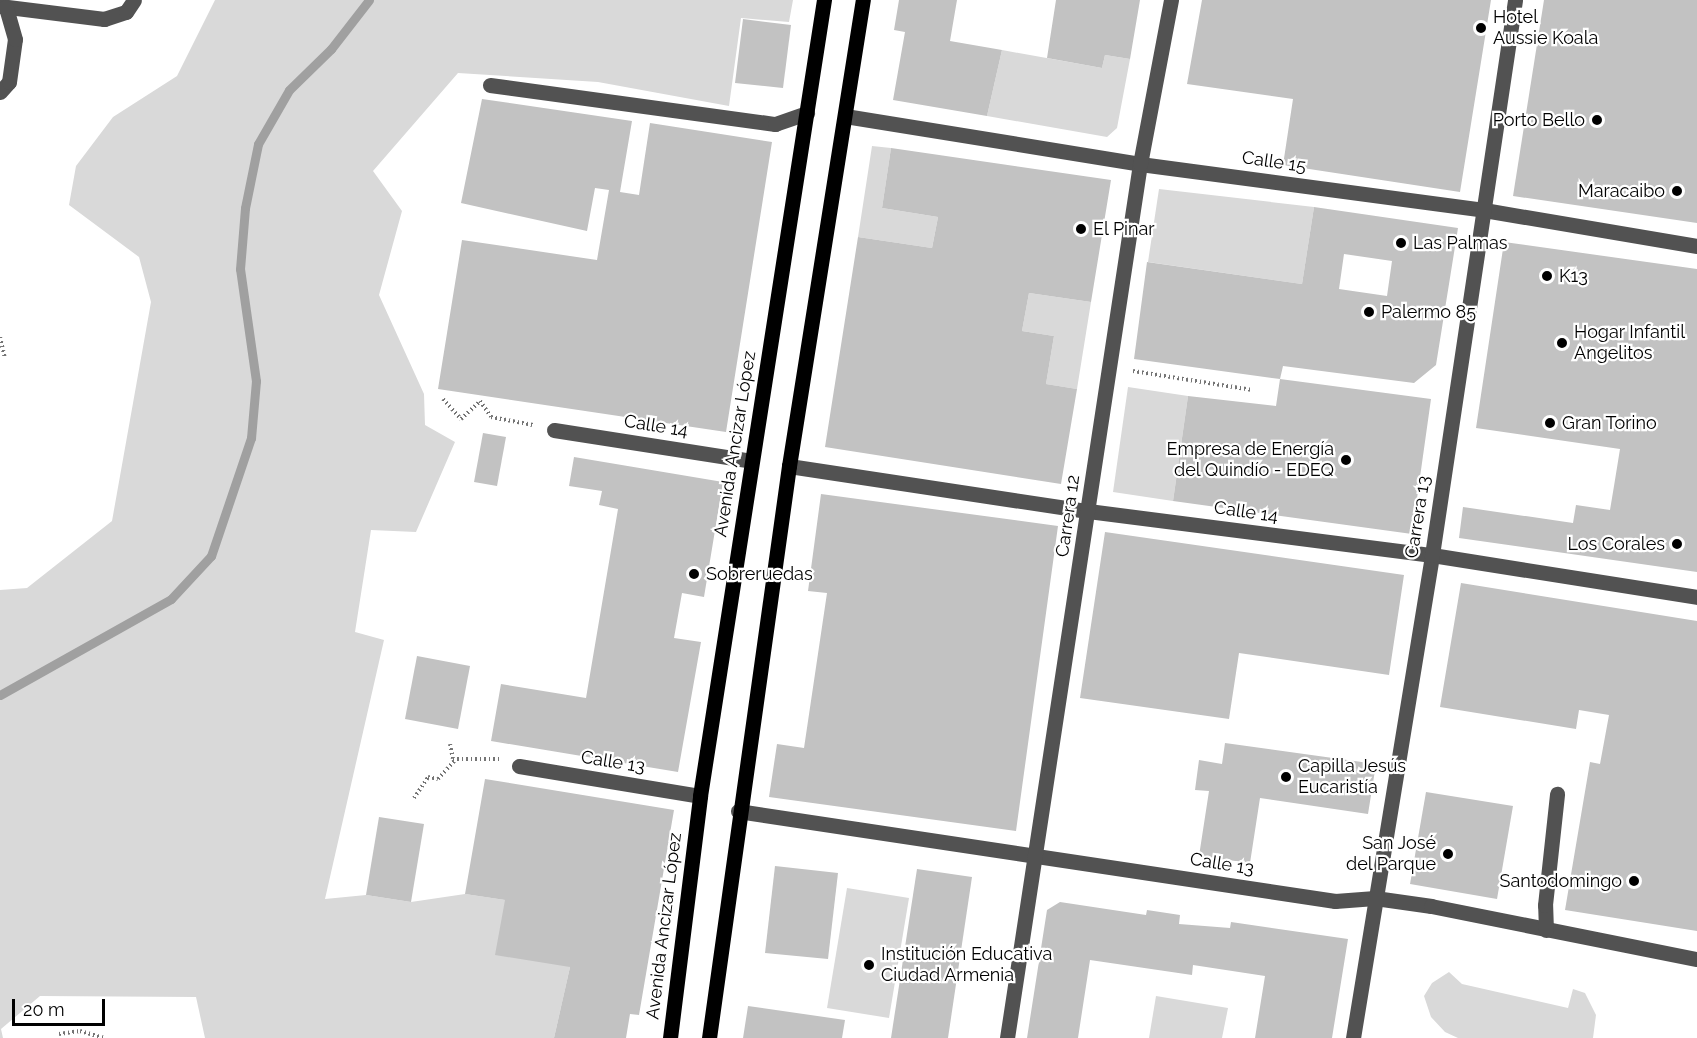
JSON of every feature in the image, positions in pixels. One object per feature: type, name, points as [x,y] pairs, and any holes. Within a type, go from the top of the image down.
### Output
[{"type":"main road","name":"Avenida Ancizar López","points":[[670,1038],[700,796],[824,0]]},
{"type":"main road","points":[[709,1038],[738,811],[789,466],[863,0]]},
{"type":"street","points":[[0,92],[9,82],[15,39],[3,7],[104,19],[126,12],[134,0]]},
{"type":"street","name":"Carrera 12","points":[[1007,1038],[1038,855],[1140,164],[1172,0]]},
{"type":"street","name":"Carrera 13","points":[[1353,1038],[1432,555],[1515,0]]},
{"type":"street","points":[[490,85],[776,124],[807,113]]},
{"type":"street","name":"Calle 15","points":[[845,116],[1140,164],[1484,210],[1697,246]]},
{"type":"street","name":"Calle 14","points":[[554,430],[752,462]]},
{"type":"street","name":"Calle 14","points":[[789,466],[1088,511],[1432,555],[1697,597]]},
{"type":"street","name":"Calle 13","points":[[519,766],[700,796]]},
{"type":"street","points":[[1546,930],[1545,905],[1557,794]]},
{"type":"street","name":"Calle 13","points":[[738,811],[1335,901],[1375,898],[1697,959]]},
{"type":"path","points":[[0,337],[5,358]]},
{"type":"path","points":[[1110,368],[1253,390]]},
{"type":"path","points":[[443,399],[461,419],[480,401],[491,417],[554,430]]},
{"type":"path","points":[[450,744],[453,759],[495,757],[519,766]]},
{"type":"path","points":[[414,798],[428,777],[438,779],[457,759]]},
{"type":"path","points":[[58,1034],[80,1031],[104,1038]]},
{"type":"shaded area","points":[[215,0],[793,0],[789,22],[741,18],[729,106],[598,82],[458,73],[373,171],[402,211],[379,295],[424,394],[425,425],[455,442],[416,532],[371,530],[355,632],[384,640],[325,899],[366,895],[411,902],[465,894],[505,900],[570,967],[554,1038],[205,1038],[196,997],[40,996],[1,1029],[3,1038],[0,1038],[0,590],[27,588],[112,521],[151,302],[139,257],[69,205],[76,166],[113,117],[177,76]]},
{"type":"shaded area","points":[[1002,50],[1102,68],[1105,55],[1130,59],[1117,128],[1107,137],[987,116]]},
{"type":"shaded area","points":[[872,146],[891,148],[882,208],[938,217],[932,248],[858,237]]},
{"type":"shaded area","points":[[1159,189],[1314,207],[1302,284],[1148,262]]},
{"type":"shaded area","points":[[1029,293],[1091,302],[1077,389],[1046,384],[1054,336],[1022,331]]},
{"type":"shaded area","points":[[1128,387],[1188,396],[1173,501],[1113,492]]},
{"type":"shaded area","points":[[847,888],[909,898],[889,1018],[827,1008]]},
{"type":"shaded area","points":[[1449,972],[1462,984],[1568,1008],[1573,989],[1585,993],[1596,1015],[1593,1038],[1458,1038],[1445,1032],[1431,1017],[1424,996],[1432,983]]},
{"type":"shaded area","points":[[1156,996],[1228,1008],[1222,1038],[1149,1038]]},
{"type":"building","points":[[899,0],[957,0],[950,41],[1002,50],[987,116],[893,100],[905,32],[894,30]]},
{"type":"building","points":[[1056,0],[1140,0],[1130,59],[1105,55],[1102,68],[1047,58]]},
{"type":"building","points":[[1202,0],[1491,0],[1460,192],[1283,165],[1293,99],[1187,84]]},
{"type":"building","points":[[1544,0],[1697,0],[1697,223],[1513,196]]},
{"type":"building","points":[[743,19],[791,25],[783,88],[735,83]]},
{"type":"building","points":[[482,99],[632,121],[620,192],[639,195],[650,123],[772,142],[726,432],[438,389],[462,240],[597,260],[609,190],[595,188],[587,231],[461,203]]},
{"type":"building","points":[[891,148],[1111,180],[1091,302],[1029,293],[1022,331],[1054,336],[1046,384],[1077,389],[1061,484],[825,447],[858,237],[932,248],[938,217],[882,208]]},
{"type":"building","points":[[1314,207],[1458,228],[1436,365],[1414,383],[1283,366],[1280,379],[1134,359],[1147,262],[1302,284]],"holes":[[[1344,254],[1392,261],[1387,296],[1339,289]]]},
{"type":"building","points":[[1504,242],[1697,269],[1697,572],[1459,538],[1463,507],[1573,523],[1576,505],[1610,510],[1620,449],[1476,428]]},
{"type":"building","name":"Empresa de Energía del Quindío - EDEQ","points":[[1280,379],[1431,399],[1412,534],[1173,501],[1188,396],[1276,406]]},
{"type":"building","points":[[483,433],[506,437],[497,486],[474,482]]},
{"type":"building","points":[[574,457],[723,482],[704,597],[682,593],[674,638],[701,642],[678,772],[491,741],[501,684],[586,698],[618,509],[599,505],[602,491],[569,486]]},
{"type":"building","points":[[821,494],[1058,526],[1016,831],[769,797],[777,744],[804,748],[827,593],[808,591]]},
{"type":"building","points":[[1105,532],[1404,575],[1389,675],[1239,653],[1229,719],[1080,698]]},
{"type":"building","points":[[1461,583],[1697,621],[1697,931],[1565,910],[1590,762],[1600,764],[1609,715],[1579,710],[1576,729],[1440,707]]},
{"type":"building","points":[[417,656],[470,666],[458,729],[405,719]]},
{"type":"building","name":"Capilla Jesús Eucaristía","points":[[1225,743],[1376,764],[1368,814],[1260,798],[1250,863],[1199,856],[1209,791],[1195,790],[1199,760],[1222,764]]},
{"type":"building","points":[[485,779],[674,810],[639,1015],[630,1014],[626,1038],[554,1038],[570,967],[495,955],[505,900],[465,894]]},
{"type":"building","name":"San José del Parque","points":[[1426,792],[1513,806],[1497,899],[1410,884]]},
{"type":"building","points":[[379,817],[424,824],[411,902],[366,895]]},
{"type":"building","points":[[775,866],[838,873],[828,959],[765,953]]},
{"type":"building","points":[[917,869],[972,877],[948,1038],[891,1038]]},
{"type":"building","points":[[1060,902],[1146,915],[1147,910],[1180,915],[1179,924],[1230,928],[1231,922],[1348,939],[1332,1038],[1255,1038],[1265,976],[1193,965],[1192,975],[1090,960],[1078,1038],[1027,1038],[1047,910]]},
{"type":"building","points":[[748,1006],[845,1020],[842,1038],[743,1038]]},
{"type":"waterway","points":[[0,695],[171,599],[211,556],[251,438],[256,381],[240,269],[245,208],[258,144],[289,90],[331,49],[369,0]]},
{"type":"place","name":"Hotel Aussie Koala","points":[[1481,28]]},
{"type":"place","name":"Porto Bello","points":[[1597,120]]},
{"type":"place","name":"Maracaibo","points":[[1677,191]]},
{"type":"place","name":"El Pinar","points":[[1081,229]]},
{"type":"place","name":"Las Palmas","points":[[1401,243]]},
{"type":"place","name":"K13","points":[[1547,276]]},
{"type":"place","name":"Palermo 85","points":[[1369,312]]},
{"type":"place","name":"Hogar Infantil Angelitos","points":[[1562,343]]},
{"type":"place","name":"Gran Torino","points":[[1550,423]]},
{"type":"place","name":"Empresa de Energía del Quindío - EDEQ","points":[[1346,460]]},
{"type":"place","name":"Los Corales","points":[[1677,544]]},
{"type":"place","name":"Sobreruedas","points":[[694,574]]},
{"type":"place","name":"Capilla Jesús Eucaristía","points":[[1286,777]]},
{"type":"place","name":"San José del Parque","points":[[1448,854]]},
{"type":"place","name":"Santodomingo","points":[[1634,881]]},
{"type":"place","name":"Institución Educativa Ciudad Armenia","points":[[869,965]]}]
